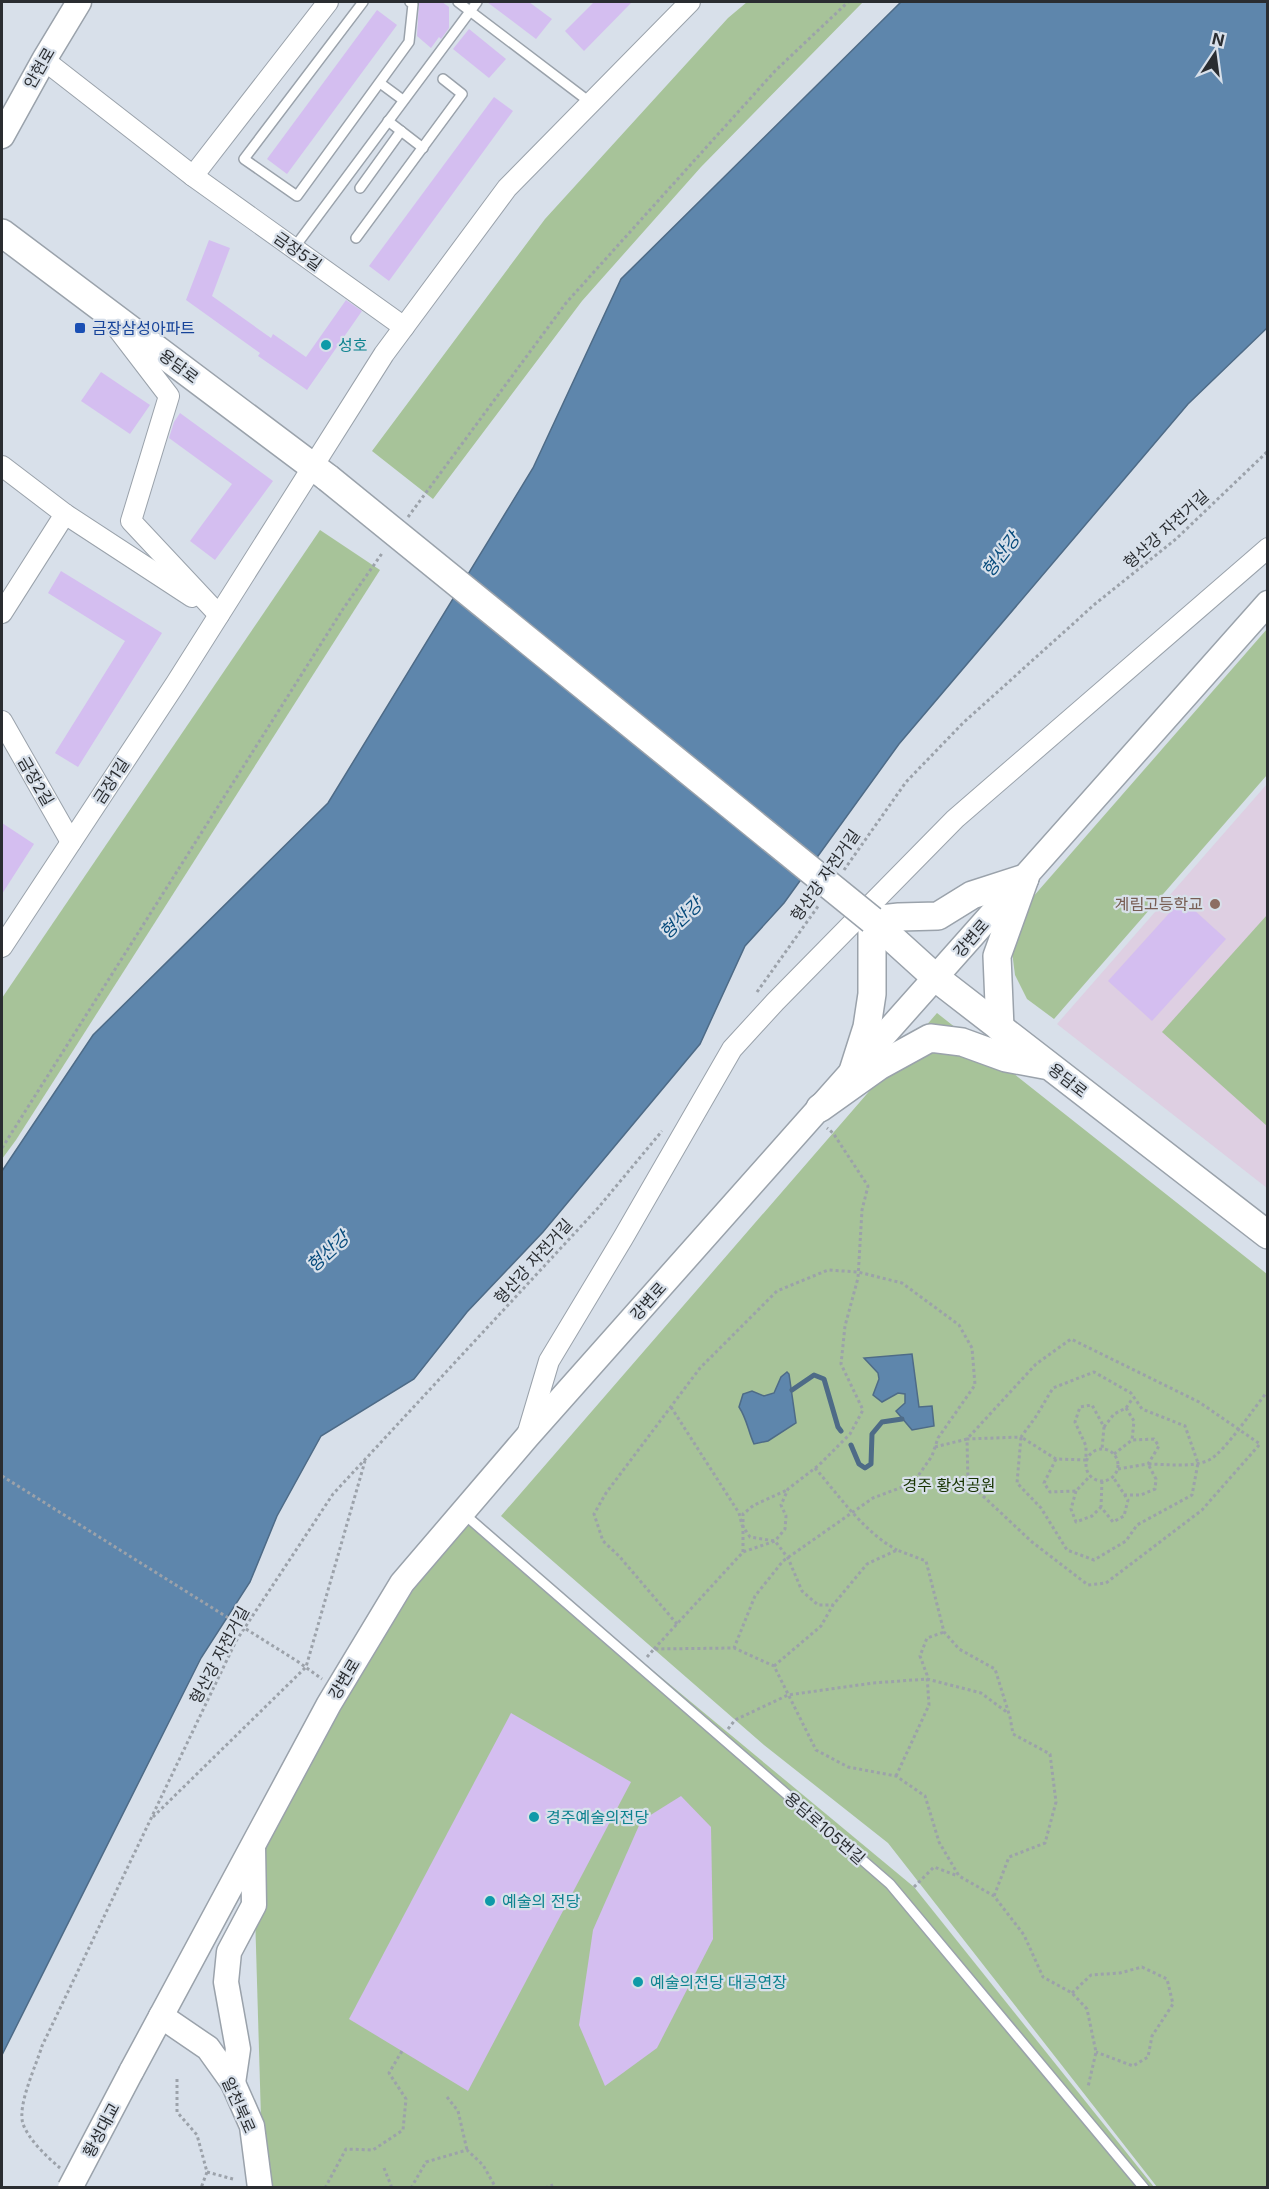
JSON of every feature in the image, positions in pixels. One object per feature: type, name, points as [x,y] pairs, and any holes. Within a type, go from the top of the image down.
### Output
[{"type":"main road","name":"용담로","points":[[2,232],[321,472],[872,920],[936,978],[1268,1235]]},
{"type":"main road","points":[[853,1071],[867,1027],[872,994],[872,920],[899,916],[938,916],[972,895],[1024,878]]},
{"type":"main road","points":[[1000,1028],[997,956],[1024,878]]},
{"type":"main road","points":[[817,1112],[879,1066],[930,1038],[962,1042],[1006,1058],[1049,1065]]},
{"type":"street","name":"안현로","points":[[2,136],[79,2]]},
{"type":"street","points":[[193,176],[328,2]]},
{"type":"street","name":"금장1길","points":[[2,947],[219,615],[321,472],[384,354],[507,188],[690,2]]},
{"type":"street","name":"금장5길","points":[[44,60],[193,176],[404,327]]},
{"type":"street","points":[[100,306],[170,396],[131,521],[219,615]]},
{"type":"street","points":[[2,466],[65,514],[219,615]]},
{"type":"street","points":[[2,613],[65,514]]},
{"type":"street","points":[[527,1437],[549,1360],[623,1238],[732,1049],[775,1002],[955,819],[1268,548]]},
{"type":"street","name":"강변로","points":[[131,2072],[337,1691],[402,1583],[527,1437],[1268,603]]},
{"type":"street","name":"금장2길","points":[[2,721],[71,842]]},
{"type":"street","points":[[233,2083],[238,2049],[226,1982],[229,1952],[254,1905],[253,1845]]},
{"type":"street","name":"알천북로","points":[[161,2016],[208,2048],[233,2083],[252,2126],[260,2187]]},
{"type":"street","name":"황성대교","points":[[67,2179],[131,2072]]},
{"type":"lane","points":[[363,2],[244,159],[297,196],[409,42],[413,4],[410,2]]},
{"type":"lane","points":[[458,2],[591,103]]},
{"type":"lane","points":[[294,248],[477,2]]},
{"type":"lane","points":[[356,238],[462,94],[443,79]]},
{"type":"lane","points":[[380,83],[403,100]]},
{"type":"lane","points":[[388,121],[423,148]]},
{"type":"lane","points":[[360,188],[401,131]]},
{"type":"lane","name":"용담로105번길","points":[[462,1512],[890,1884],[1144,2187]]},
{"type":"path","name":"형산강 자전거길","points":[[839,877],[906,782],[963,723],[1095,604],[1176,539],[1268,451]]},
{"type":"path","name":"형산강 자전거길","points":[[752,1000],[819,905]]},
{"type":"path","points":[[743,1552],[743,1514],[754,1505],[788,1489],[815,1468],[850,1434],[863,1410],[841,1364],[845,1326],[858,1272],[862,1210],[868,1185],[817,1112]]},
{"type":"path","name":"형산강 자전거길","points":[[67,2179],[26,2131],[22,2111],[25,2099],[42,2046],[236,1641],[333,1494],[598,1208],[667,1126]]},
{"type":"path","points":[[677,1624],[619,1556],[603,1541],[594,1514],[606,1493],[700,1368],[777,1291],[828,1270],[858,1272],[902,1282],[959,1325],[972,1348],[975,1384],[938,1438],[932,1456],[913,1483],[873,1498],[788,1558],[755,1596],[734,1648]]},
{"type":"path","points":[[1071,1339],[1199,1402],[1260,1444],[1202,1510],[1106,1583],[1088,1585],[1032,1542],[968,1482],[967,1439],[1036,1364],[1071,1339]]},
{"type":"path","points":[[1094,1372],[1131,1393],[1142,1409],[1185,1426],[1198,1463],[1192,1495],[1137,1525],[1126,1541],[1094,1560],[1067,1550],[1041,1508],[1017,1483],[1021,1437],[1053,1388],[1094,1372]]},
{"type":"path","points":[[1118,1469],[1148,1464],[1198,1463],[1210,1459],[1223,1450],[1268,1391]]},
{"type":"path","points":[[1102,1449],[1104,1427],[1114,1414],[1126,1408],[1134,1397]]},
{"type":"path","points":[[1104,1427],[1092,1405],[1080,1407],[1075,1422],[1086,1446],[1086,1469],[1090,1476],[1102,1481],[1113,1477],[1118,1469],[1114,1454]]},
{"type":"path","points":[[671,1407],[739,1513],[742,1525],[750,1537],[775,1541],[788,1558],[802,1591],[818,1605],[833,1605]]},
{"type":"path","points":[[1126,1408],[1134,1421],[1132,1440]]},
{"type":"path","points":[[935,1447],[967,1439],[1021,1437],[1056,1459],[1086,1460]]},
{"type":"path","points":[[1114,1454],[1132,1440],[1154,1439],[1159,1446],[1148,1464]]},
{"type":"path","points":[[1086,1460],[1092,1452],[1102,1449],[1114,1454]]},
{"type":"path","points":[[152,1818],[306,1667],[366,1459]]},
{"type":"path","points":[[1056,1459],[1044,1483],[1050,1492],[1076,1491]]},
{"type":"path","points":[[1125,1495],[1141,1495],[1155,1489],[1156,1479],[1148,1464]]},
{"type":"path","points":[[815,1468],[882,1542],[926,1561],[944,1632],[959,1649],[995,1669],[1013,1734],[1050,1755],[1056,1802],[1045,1843],[1009,1857],[994,1896]]},
{"type":"path","points":[[2,1476],[297,1660],[337,1691]]},
{"type":"path","points":[[1090,1476],[1076,1491],[1071,1509],[1076,1522],[1092,1516],[1101,1507]]},
{"type":"path","points":[[1102,1481],[1101,1507],[1113,1522],[1124,1516],[1128,1500],[1113,1477]]},
{"type":"path","points":[[639,1666],[743,1552],[775,1541],[785,1529],[786,1516],[781,1505],[788,1489]]},
{"type":"path","points":[[774,1666],[821,1626],[833,1605],[867,1564],[897,1550]]},
{"type":"path","points":[[896,1776],[929,1704],[927,1679],[920,1656],[927,1638],[944,1632]]},
{"type":"path","points":[[654,1649],[734,1648],[774,1666],[816,1750],[848,1767],[896,1776],[925,1797],[939,1842],[959,1876]]},
{"type":"path","points":[[721,1737],[735,1720],[788,1695],[873,1683],[927,1679],[981,1694],[1009,1713]]},
{"type":"path","points":[[915,1887],[934,1867],[959,1876],[994,1896],[1024,1935],[1043,1977],[1072,1993],[1087,2009],[1096,2052],[1088,2087]]},
{"type":"path","points":[[1072,1993],[1091,1975],[1120,1973],[1143,1967],[1167,1979],[1173,2004],[1152,2036],[1148,2057],[1133,2066],[1096,2052]]},
{"type":"path","points":[[325,2187],[346,2149],[374,2150],[403,2130],[406,2099],[389,2073],[402,2051]]},
{"type":"path","points":[[177,2079],[177,2112],[197,2135],[207,2172],[201,2187]]},
{"type":"path","points":[[447,2097],[458,2111],[467,2150],[483,2165],[496,2187]]},
{"type":"path","points":[[411,2187],[426,2162],[467,2150]]},
{"type":"path","points":[[384,2168],[392,2187]]},
{"type":"path","points":[[207,2172],[233,2180]]},
{"type":"path","points":[[545,2187],[553,2185]]},
{"type":"shaded area","name":"계림고등학교","points":[[1267,784],[1267,1188],[1057,1024]]},
{"type":"green space","points":[[747,2],[863,2],[701,167],[582,301],[433,499],[372,451],[545,219],[728,18]]},
{"type":"green space","points":[[320,530],[380,570],[2,1159],[2,998]]},
{"type":"green space","points":[[1267,629],[1267,775],[1054,1019],[1027,999],[1015,975],[1012,952],[1018,914]]},
{"type":"green space","points":[[1267,915],[1267,1126],[1162,1032]]},
{"type":"green space","name":"경주 황성공원","points":[[937,1013],[1267,1274],[1267,2187],[1157,2187],[888,1843],[764,1745],[501,1516]]},
{"type":"green space","points":[[462,1512],[914,1887],[1154,2187],[263,2187],[253,1845]]},
{"type":"water","name":"형산강","points":[[901,2],[1267,2],[1267,328],[1188,404],[899,744],[784,903],[745,946],[700,1044],[543,1232],[467,1312],[414,1379],[321,1436],[277,1516],[250,1582],[201,1658],[2,2055],[2,1171],[93,1035],[328,803],[533,468],[621,279]]},
{"type":"water","points":[[912,1354],[919,1407],[932,1406],[934,1426],[912,1430],[896,1411],[905,1403],[905,1394],[898,1393],[882,1402],[873,1395],[879,1379],[878,1373],[864,1358]]},
{"type":"water","points":[[787,1372],[796,1423],[768,1441],[754,1444],[739,1407],[743,1394],[752,1391],[764,1396],[774,1393],[781,1377]]},
{"type":"building","points":[[419,2],[442,2],[449,7],[449,28],[431,48],[417,36]]},
{"type":"building","points":[[487,2],[529,2],[552,19],[536,39]]},
{"type":"building","points":[[594,2],[632,2],[584,51],[565,31]]},
{"type":"building","points":[[377,10],[397,25],[287,174],[267,159]]},
{"type":"building","points":[[469,29],[506,59],[489,78],[453,49]]},
{"type":"building","points":[[494,97],[513,111],[389,281],[369,266]]},
{"type":"building","points":[[209,240],[230,248],[212,296],[271,338],[273,334],[306,357],[346,300],[362,311],[307,390],[258,356],[260,353],[186,300]]},
{"type":"building","points":[[101,372],[150,405],[130,434],[81,401]]},
{"type":"building","points":[[180,413],[273,481],[215,560],[190,541],[232,484],[169,438],[174,422]]},
{"type":"building","points":[[61,571],[162,633],[78,767],[55,753],[125,641],[48,593]]},
{"type":"building","points":[[2,823],[34,844],[2,894]]},
{"type":"building","points":[[1182,899],[1226,939],[1152,1021],[1108,981]]},
{"type":"building","name":"예술의 전당","points":[[511,1713],[631,1782],[468,2091],[349,2019]]},
{"type":"building","name":"예술의전당 대공연장","points":[[681,1796],[711,1827],[713,1939],[657,2048],[605,2086],[579,2025],[593,1930],[641,1821]]},
{"type":"waterway","points":[[792,1390],[814,1375],[824,1379],[841,1431]]},
{"type":"waterway","points":[[851,1445],[859,1464],[865,1468],[871,1464],[872,1434],[882,1422],[902,1419]]},
{"type":"place","name":"금장삼성아파트","points":[[80,328]]},
{"type":"place","name":"성호","points":[[326,345]]},
{"type":"place","name":"계림고등학교","points":[[1215,904]]},
{"type":"place","name":"경주예술의전당","points":[[534,1817]]},
{"type":"place","name":"예술의 전당","points":[[490,1901]]},
{"type":"place","name":"예술의전당 대공연장","points":[[638,1982]]}]
